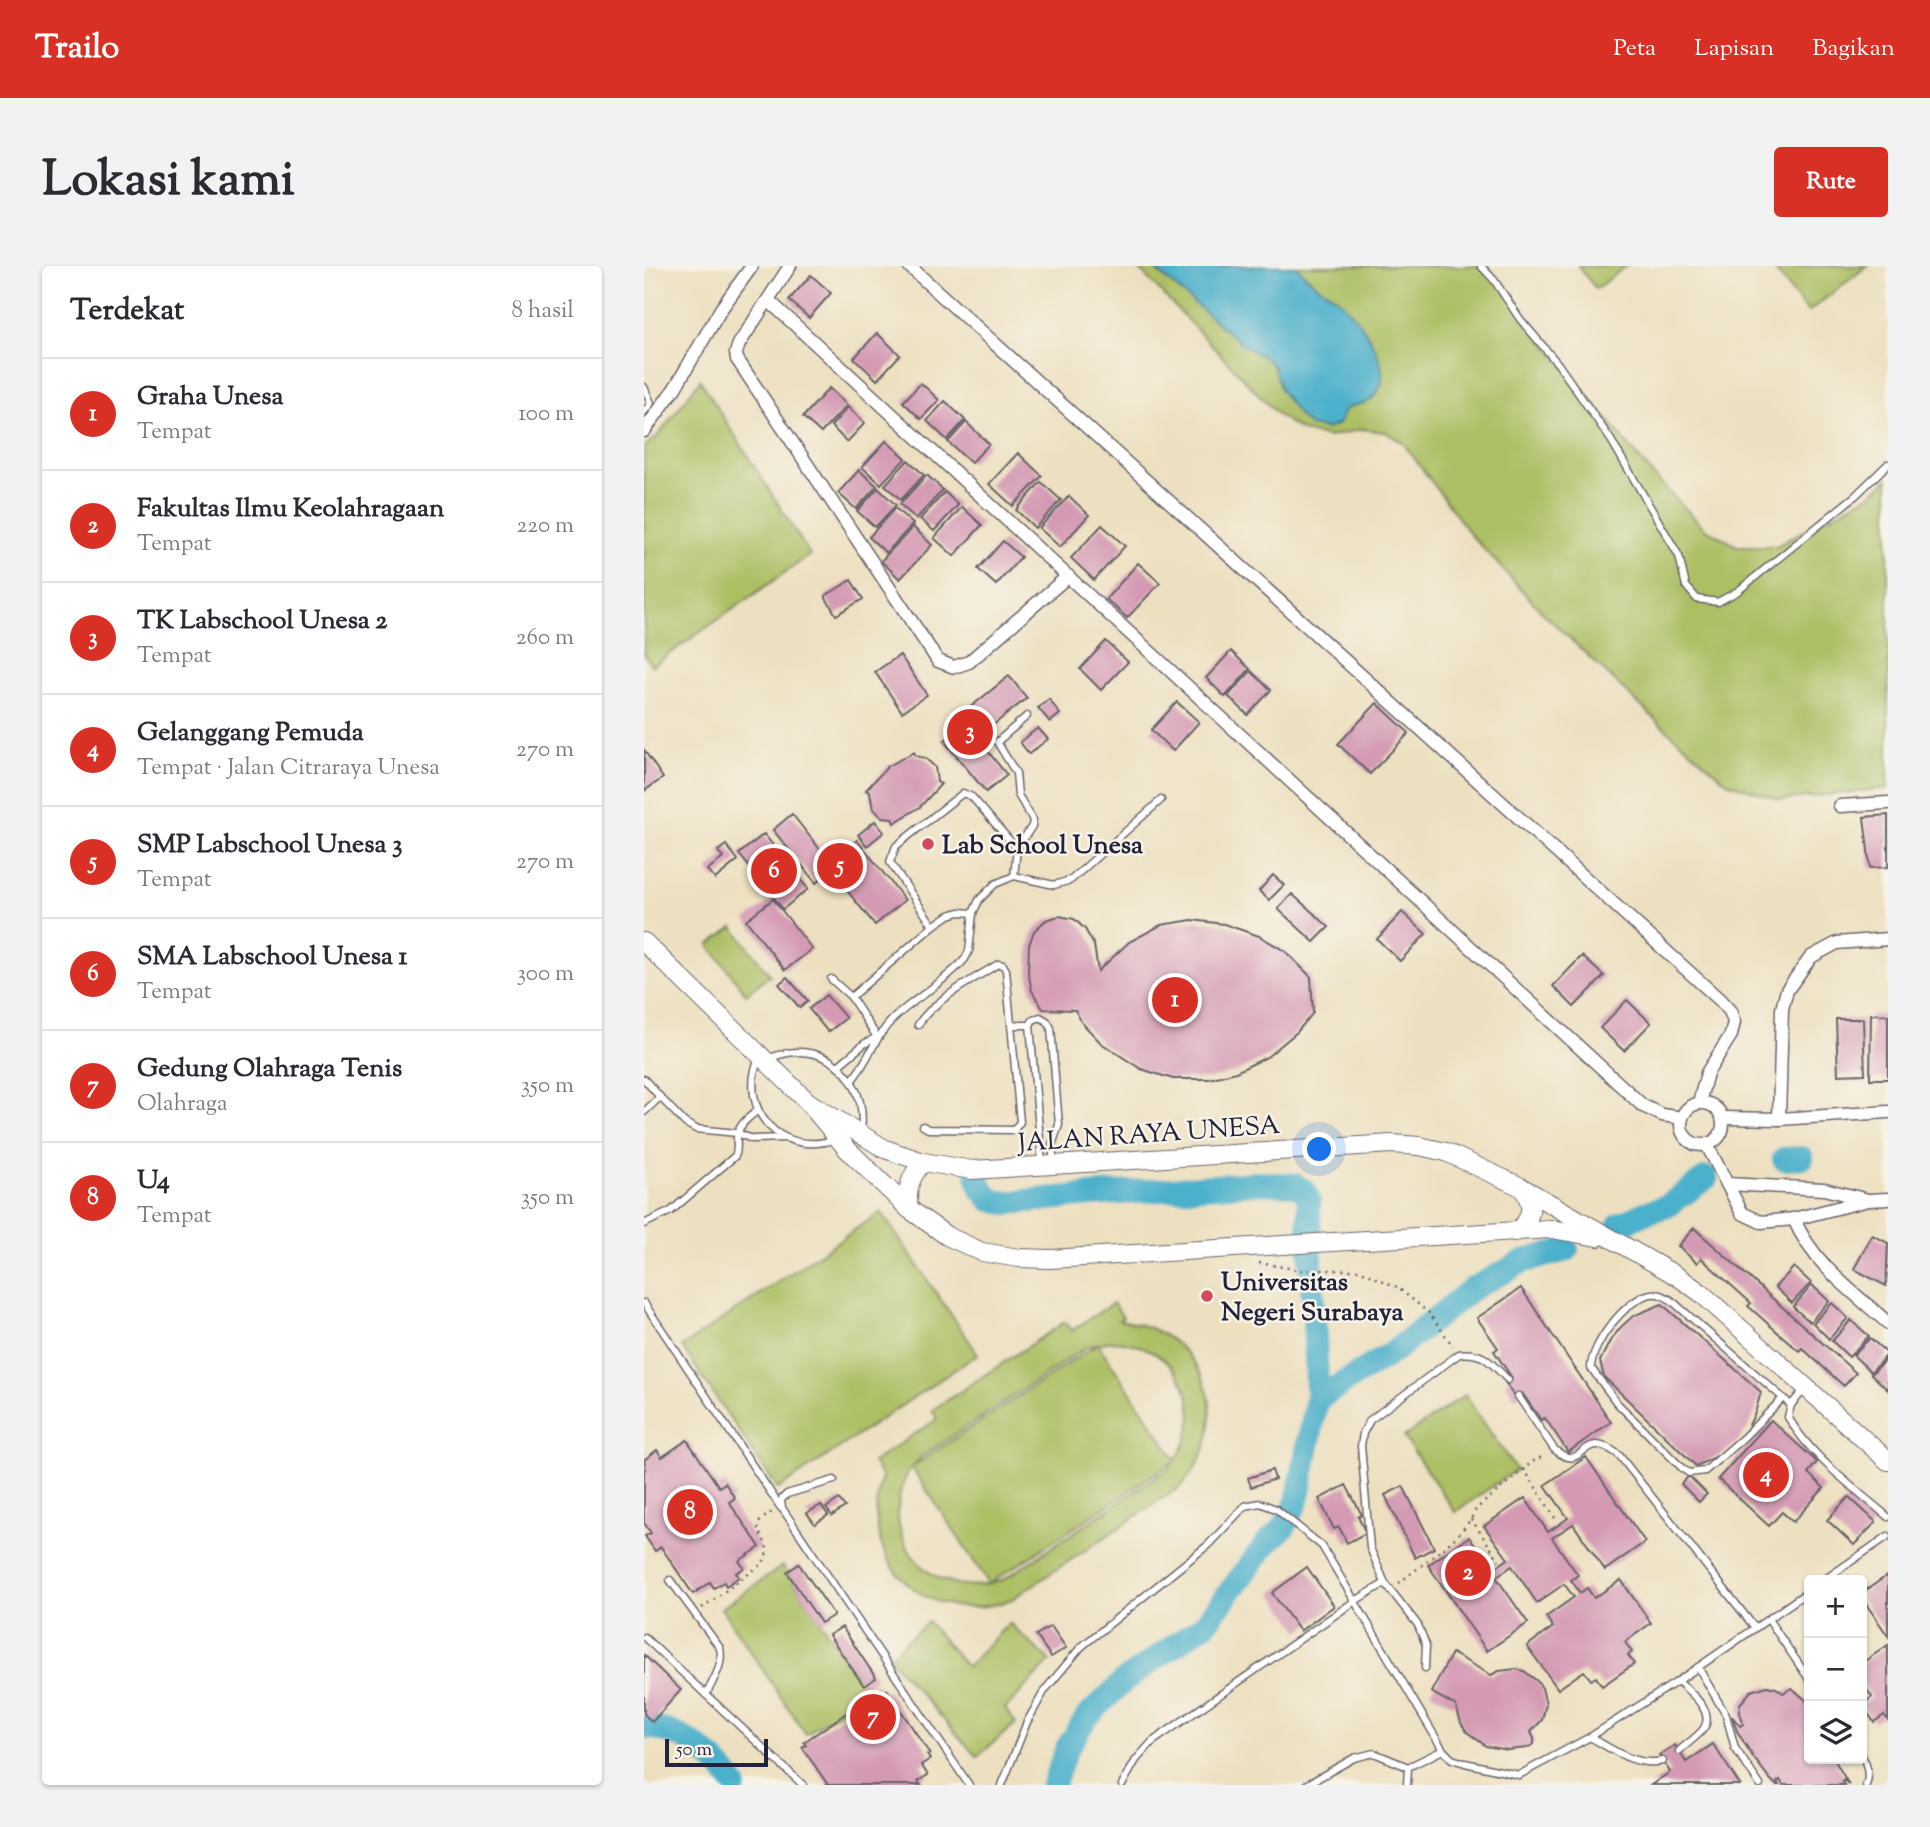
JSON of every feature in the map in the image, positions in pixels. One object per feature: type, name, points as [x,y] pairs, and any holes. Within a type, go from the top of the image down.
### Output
[{"type":"main road","name":"JALAN RAYA UNESA","points":[[644,942],[808,1102],[838,1138],[909,1209],[960,1243],[982,1252],[1018,1258],[1050,1259],[1515,1232],[1568,1231],[1612,1240]]},
{"type":"main road","name":"JALAN RAYA UNESA","points":[[808,1102],[885,1149],[923,1162],[972,1170],[1392,1143],[1446,1152],[1521,1187],[1677,1276],[1701,1293],[1888,1461]]},
{"type":"main road","points":[[909,1209],[909,1183],[923,1162]]},
{"type":"main road","points":[[1515,1232],[1522,1227],[1531,1212],[1527,1194],[1521,1187]]},
{"type":"street","points":[[644,431],[676,388],[721,309],[752,266]]},
{"type":"street","points":[[790,266],[739,344],[737,359],[938,661],[954,667],[969,662],[1068,576]]},
{"type":"street","points":[[909,266],[1720,1000],[1730,1011],[1734,1022],[1731,1035],[1707,1073],[1699,1103]]},
{"type":"street","points":[[768,300],[1643,1106],[1661,1115],[1682,1118]]},
{"type":"street","points":[[1840,806],[1888,803]]},
{"type":"street","points":[[1779,1119],[1782,1009],[1787,990],[1811,957],[1837,943],[1888,939]]},
{"type":"street","points":[[1699,1103],[1714,1106],[1723,1118],[1721,1136],[1707,1145],[1695,1144],[1682,1131],[1682,1118],[1688,1108],[1699,1103]]},
{"type":"street","points":[[1723,1118],[1779,1119],[1888,1112]]},
{"type":"street","points":[[1707,1145],[1742,1213],[1760,1222],[1794,1219],[1868,1200],[1888,1199]]},
{"type":"street","points":[[1727,1184],[1824,1189],[1868,1200]]},
{"type":"street","points":[[1794,1219],[1801,1237],[1821,1264],[1888,1323]]},
{"type":"lane","points":[[1481,266],[1558,364],[1611,440],[1679,556],[1686,586],[1697,599],[1718,602],[1738,591],[1855,496],[1888,464]]},
{"type":"lane","points":[[644,387],[651,403],[644,412]]},
{"type":"lane","points":[[1014,876],[1017,849],[1033,820],[1018,795],[1016,773],[997,742],[1027,716]]},
{"type":"lane","points":[[933,926],[890,862],[896,846],[963,793],[972,797],[1017,849]]},
{"type":"lane","points":[[838,1066],[863,1044],[877,1037],[894,1018],[965,959],[969,951],[973,913],[979,900],[995,884],[1014,876],[1054,885],[1071,880],[1161,800]]},
{"type":"lane","points":[[851,997],[948,915],[959,912],[973,913]]},
{"type":"lane","points":[[918,1025],[923,1016],[944,1000],[998,964],[1003,965],[1006,970],[1013,1025],[1020,1122],[1018,1127],[1014,1130],[928,1129],[923,1126]]},
{"type":"lane","points":[[831,979],[851,997],[877,1037],[873,1051],[852,1080]]},
{"type":"lane","points":[[1040,1017],[1051,1027],[1059,1125],[1048,1166],[1030,1025],[1040,1017]]},
{"type":"lane","points":[[1013,1025],[1030,1025]]},
{"type":"lane","points":[[786,1138],[765,1122],[758,1110],[752,1082],[762,1058],[794,1051],[810,1052],[825,1058],[852,1080],[860,1097],[863,1116],[860,1136]]},
{"type":"lane","points":[[644,1079],[685,1124],[696,1129],[737,1133],[752,1139],[786,1138],[812,1144],[838,1138]]},
{"type":"lane","points":[[644,1112],[660,1097]]},
{"type":"lane","points":[[644,1224],[671,1212],[735,1156],[739,1147],[737,1133],[743,1123],[758,1110]]},
{"type":"lane","points":[[1782,1399],[1705,1471],[1689,1473],[1617,1403],[1591,1368],[1591,1362],[1603,1334],[1626,1309],[1648,1294],[1658,1293],[1671,1300],[1791,1405]]},
{"type":"lane","points":[[644,1303],[969,1785]]},
{"type":"lane","points":[[1424,1668],[1426,1645],[1418,1625],[1385,1583],[1370,1548],[1363,1433],[1370,1420],[1459,1354],[1473,1352],[1486,1358],[1508,1380]]},
{"type":"lane","points":[[1807,1387],[1791,1405],[1788,1417],[1796,1431],[1841,1477],[1888,1517]]},
{"type":"lane","points":[[1518,1396],[1554,1449],[1571,1459],[1597,1443],[1607,1446],[1619,1455],[1755,1628]]},
{"type":"lane","points":[[782,1508],[781,1500],[787,1494],[834,1480]]},
{"type":"lane","points":[[1002,1785],[1027,1722],[1045,1690],[1082,1647],[1208,1545],[1245,1506],[1260,1503],[1276,1509],[1322,1546],[1443,1750],[1452,1759],[1519,1775],[1590,1737],[1678,1681],[1804,1594]]},
{"type":"lane","points":[[1831,1575],[1888,1536]]},
{"type":"lane","points":[[670,1580],[720,1648],[722,1656],[706,1695]]},
{"type":"lane","points":[[1122,1785],[1136,1760],[1152,1742],[1385,1583]]},
{"type":"lane","points":[[1768,1619],[1804,1672]]},
{"type":"lane","points":[[644,1637],[803,1785]]},
{"type":"lane","points":[[1698,1667],[1726,1714],[1735,1748],[1760,1785]]},
{"type":"lane","points":[[1678,1681],[1702,1704],[1707,1716],[1705,1727],[1679,1751]]},
{"type":"lane","points":[[1590,1737],[1634,1761],[1649,1765],[1664,1761]]},
{"type":"lane","points":[[1306,1785],[1354,1758],[1374,1753],[1408,1767],[1443,1750]]},
{"type":"lane","points":[[1866,1764],[1866,1785]]},
{"type":"lane","points":[[1407,1785],[1408,1767]]},
{"type":"lane","points":[[1517,1785],[1519,1775]]},
{"type":"path","points":[[1252,1248],[1255,1259],[1261,1265],[1300,1270],[1359,1270],[1397,1287],[1429,1313],[1459,1354]]},
{"type":"path","points":[[1390,1590],[1462,1531],[1476,1508],[1524,1469],[1554,1449]]},
{"type":"path","points":[[1524,1469],[1557,1521]]},
{"type":"path","points":[[695,1614],[762,1564],[768,1547],[758,1530],[760,1521],[767,1514],[782,1508]]},
{"type":"path","points":[[1471,1520],[1499,1560]]},
{"type":"green space","points":[[1136,266],[1487,266],[1547,346],[1653,475],[1704,528],[1737,546],[1776,546],[1870,495],[1888,479],[1888,788],[1781,800],[1727,782],[1660,724],[1544,614],[1471,535],[1403,443],[1385,432],[1362,429],[1329,437],[1302,431],[1278,415]]},
{"type":"green space","points":[[1578,266],[1626,266],[1596,289]]},
{"type":"green space","points":[[1772,266],[1867,266],[1808,312]]},
{"type":"green space","points":[[700,380],[810,555],[652,666],[644,654],[644,447],[658,436]]},
{"type":"green space","points":[[733,927],[770,975],[746,994],[709,945]]},
{"type":"green space","points":[[881,1212],[978,1354],[778,1489],[682,1347]]},
{"type":"green space","points":[[1113,1303],[1123,1317],[1119,1320],[1149,1328],[1174,1342],[1193,1361],[1205,1384],[1210,1409],[1208,1435],[1198,1462],[1180,1487],[1012,1599],[981,1607],[953,1606],[927,1597],[906,1582],[889,1561],[879,1536],[876,1508],[882,1477],[873,1462],[937,1419],[932,1410],[1065,1322],[1071,1331]],"holes":[[[1112,1341],[1135,1344],[1170,1365],[1182,1381],[1189,1399],[1191,1418],[1186,1439],[1176,1460],[1098,1344]],[[1096,1344],[913,1466],[921,1457],[1087,1347]],[[1174,1461],[1168,1469],[1003,1580],[989,1584]],[[911,1468],[989,1584],[964,1585],[943,1580],[924,1568],[910,1553],[901,1534],[898,1512],[901,1490]]]},
{"type":"green space","points":[[1465,1395],[1516,1470],[1455,1512],[1404,1437]]},
{"type":"green space","points":[[783,1566],[868,1692],[806,1734],[721,1608]]},
{"type":"green space","points":[[928,1622],[967,1667],[1009,1623],[1050,1661],[1005,1709],[1016,1723],[977,1757],[888,1657]]},
{"type":"water","points":[[1151,266],[1296,266],[1314,283],[1339,300],[1364,329],[1378,355],[1381,368],[1382,380],[1378,391],[1370,400],[1346,409],[1339,424],[1327,429],[1310,426],[1281,391],[1273,366],[1242,344]]},
{"type":"building","points":[[811,275],[831,293],[809,318],[789,300]]},
{"type":"building","points":[[877,333],[900,355],[877,380],[854,358]]},
{"type":"building","points":[[921,383],[939,400],[921,419],[903,402]]},
{"type":"building","points":[[829,388],[847,405],[821,433],[803,417]]},
{"type":"building","points":[[945,401],[965,420],[947,440],[927,421]]},
{"type":"building","points":[[848,407],[865,423],[847,442],[831,426]]},
{"type":"building","points":[[966,422],[989,444],[971,463],[948,442]]},
{"type":"building","points":[[886,441],[906,458],[881,484],[862,467]]},
{"type":"building","points":[[1018,453],[1042,476],[1013,506],[989,484]]},
{"type":"building","points":[[908,460],[924,475],[901,500],[885,485]]},
{"type":"building","points":[[859,470],[877,486],[856,509],[838,493]]},
{"type":"building","points":[[927,475],[943,490],[916,519],[900,504]]},
{"type":"building","points":[[1041,482],[1061,500],[1035,528],[1016,510]]},
{"type":"building","points":[[878,488],[896,505],[875,527],[857,511]]},
{"type":"building","points":[[945,492],[958,505],[934,531],[920,519]]},
{"type":"building","points":[[1069,496],[1089,515],[1060,547],[1039,528]]},
{"type":"building","points":[[962,507],[982,525],[954,556],[934,538]]},
{"type":"building","points":[[895,508],[913,524],[886,553],[869,537]]},
{"type":"building","points":[[1102,525],[1125,546],[1094,580],[1071,558]]},
{"type":"building","points":[[913,527],[932,545],[900,579],[881,561]]},
{"type":"building","points":[[1003,541],[1021,557],[996,585],[978,569]]},
{"type":"building","points":[[1138,563],[1160,583],[1127,618],[1106,599]]},
{"type":"building","points":[[851,580],[863,599],[836,615],[825,596]]},
{"type":"building","points":[[1106,641],[1128,662],[1101,690],[1080,669]]},
{"type":"building","points":[[1231,651],[1250,669],[1225,697],[1206,678]]},
{"type":"building","points":[[900,655],[927,695],[902,712],[875,672]]},
{"type":"building","points":[[1251,671],[1271,690],[1248,715],[1228,696]]},
{"type":"building","points":[[1009,676],[1027,698],[977,738],[1007,775],[986,792],[944,741],[963,726],[957,718]]},
{"type":"building","points":[[1049,699],[1060,714],[1050,722],[1038,708]]},
{"type":"building","points":[[1177,702],[1199,722],[1173,751],[1151,730]]},
{"type":"building","points":[[1377,703],[1409,733],[1370,774],[1338,744]]},
{"type":"building","points":[[1038,728],[1048,739],[1029,754],[1020,742]]},
{"type":"building","points":[[644,750],[663,778],[644,791]]},
{"type":"building","points":[[914,752],[935,767],[937,782],[941,784],[920,807],[894,823],[892,818],[882,817],[873,809],[870,793],[866,790],[887,767]]},
{"type":"building","points":[[792,814],[830,862],[857,840],[905,900],[875,925],[831,871],[816,883],[773,830]]},
{"type":"building","points":[[1888,815],[1888,867],[1870,868],[1864,817]]},
{"type":"building","points":[[875,821],[884,832],[867,846],[858,835]]},
{"type":"building","points":[[764,834],[808,889],[783,909],[739,854]]},
{"type":"building","points":[[726,845],[738,860],[715,879],[707,870],[723,858],[718,851]]},
{"type":"building","points":[[1273,875],[1284,885],[1269,900],[1259,891]]},
{"type":"building","points":[[1292,894],[1329,927],[1314,942],[1278,909]]},
{"type":"building","points":[[773,899],[812,949],[785,970],[746,920]]},
{"type":"building","points":[[1402,912],[1426,934],[1400,961],[1377,939]]},
{"type":"building","points":[[1059,916],[1074,919],[1085,929],[1094,945],[1098,971],[1129,942],[1161,925],[1192,920],[1224,924],[1259,936],[1285,951],[1311,977],[1313,1013],[1297,1032],[1267,1057],[1236,1072],[1209,1079],[1173,1079],[1141,1069],[1101,1043],[1082,1023],[1075,1010],[1043,1009],[1032,991],[1028,972],[1029,945],[1034,931],[1046,920]]},
{"type":"building","points":[[1582,956],[1604,976],[1574,1007],[1553,986]]},
{"type":"building","points":[[787,977],[808,1001],[800,1008],[779,984]]},
{"type":"building","points":[[826,995],[846,1018],[828,1032],[809,1009]]},
{"type":"building","points":[[1627,1000],[1651,1023],[1624,1051],[1600,1028]]},
{"type":"building","points":[[1871,1014],[1888,1015],[1888,1079],[1870,1079]]},
{"type":"building","points":[[1836,1019],[1863,1019],[1865,1074],[1838,1075]]},
{"type":"building","points":[[1694,1228],[1856,1373],[1844,1386],[1802,1348],[1799,1351],[1748,1306],[1751,1303],[1701,1258],[1697,1263],[1678,1246]]},
{"type":"building","points":[[1872,1235],[1888,1243],[1886,1286],[1854,1269]]},
{"type":"building","points":[[1794,1267],[1811,1283],[1792,1303],[1775,1287]]},
{"type":"building","points":[[1812,1285],[1829,1301],[1810,1322],[1793,1307]]},
{"type":"building","points":[[1521,1288],[1611,1422],[1568,1452],[1545,1418],[1541,1420],[1522,1393],[1515,1398],[1505,1382],[1512,1378],[1494,1351],[1498,1348],[1477,1318]]},
{"type":"building","points":[[1832,1303],[1848,1318],[1829,1339],[1813,1323]]},
{"type":"building","points":[[1662,1304],[1761,1392],[1755,1413],[1736,1443],[1724,1453],[1696,1466],[1604,1377],[1600,1361],[1621,1327],[1633,1316]]},
{"type":"building","points":[[1851,1320],[1869,1336],[1849,1357],[1832,1341]]},
{"type":"building","points":[[1870,1338],[1888,1354],[1871,1372],[1853,1355]]},
{"type":"building","points":[[1888,1357],[1888,1390],[1871,1374]]},
{"type":"building","points":[[1771,1420],[1817,1462],[1808,1473],[1824,1488],[1793,1522],[1782,1512],[1769,1526],[1718,1479]]},
{"type":"building","points":[[687,1440],[719,1487],[725,1483],[735,1498],[729,1502],[760,1547],[739,1561],[744,1568],[736,1573],[739,1577],[726,1586],[724,1582],[714,1588],[710,1582],[693,1594],[661,1547],[655,1551],[645,1536],[651,1533],[644,1523],[644,1460],[657,1450],[662,1457]]},
{"type":"building","points":[[1586,1457],[1645,1542],[1605,1570],[1573,1524],[1552,1538],[1578,1575],[1571,1580],[1580,1593],[1587,1588],[1594,1598],[1621,1580],[1651,1623],[1625,1642],[1632,1652],[1628,1655],[1634,1664],[1602,1686],[1596,1677],[1591,1680],[1584,1671],[1558,1689],[1527,1646],[1553,1627],[1546,1617],[1574,1597],[1564,1584],[1537,1603],[1512,1566],[1496,1577],[1528,1623],[1487,1651],[1428,1565],[1469,1537],[1492,1570],[1508,1559],[1484,1526],[1525,1498],[1548,1532],[1568,1518],[1545,1485]]},
{"type":"building","points":[[1272,1470],[1275,1479],[1251,1487],[1248,1478]]},
{"type":"building","points":[[1689,1476],[1707,1494],[1699,1502],[1681,1484]]},
{"type":"building","points":[[1346,1485],[1362,1515],[1358,1517],[1366,1533],[1347,1543],[1339,1527],[1334,1529],[1319,1499]]},
{"type":"building","points":[[1403,1486],[1434,1548],[1415,1558],[1385,1495]]},
{"type":"building","points":[[1849,1497],[1876,1522],[1854,1545],[1827,1520]]},
{"type":"building","points":[[839,1499],[845,1507],[832,1516],[826,1508]]},
{"type":"building","points":[[821,1505],[828,1515],[815,1524],[807,1513]]},
{"type":"building","points":[[799,1564],[834,1615],[821,1623],[787,1572]]},
{"type":"building","points":[[1307,1567],[1334,1606],[1300,1631],[1272,1593]]},
{"type":"building","points":[[1888,1575],[1888,1636],[1867,1605],[1867,1590]]},
{"type":"building","points":[[1051,1626],[1066,1648],[1051,1657],[1036,1635]]},
{"type":"building","points":[[842,1627],[876,1678],[864,1686],[829,1635]]},
{"type":"building","points":[[1888,1645],[1888,1720],[1884,1715],[1874,1722],[1867,1712],[1867,1701],[1872,1697],[1867,1690],[1867,1660]]},
{"type":"building","points":[[1452,1653],[1491,1675],[1516,1669],[1524,1671],[1537,1681],[1542,1688],[1546,1704],[1542,1720],[1531,1732],[1534,1744],[1527,1748],[1508,1750],[1486,1746],[1467,1732],[1456,1706],[1431,1692]]},
{"type":"building","points":[[644,1655],[681,1690],[652,1722],[644,1714]]},
{"type":"building","points":[[1767,1686],[1783,1693],[1792,1688],[1804,1699],[1804,1764],[1837,1764],[1849,1785],[1844,1780],[1844,1785],[1783,1785],[1780,1780],[1777,1782],[1779,1785],[1776,1785],[1753,1757],[1737,1731],[1732,1716],[1740,1726],[1743,1724],[1739,1713],[1740,1704],[1751,1691]]},
{"type":"building","points":[[882,1689],[884,1692],[887,1690],[930,1754],[927,1755],[930,1759],[921,1765],[928,1775],[918,1781],[921,1785],[828,1785],[802,1747],[806,1745],[804,1742]]},
{"type":"building","points":[[1713,1744],[1740,1785],[1651,1785],[1670,1772],[1659,1755],[1675,1745],[1686,1762]]},
{"type":"waterway","points":[[1784,1159],[1802,1158]]},
{"type":"waterway","points":[[977,1175],[981,1188],[991,1200],[1006,1203],[1257,1183],[1295,1185],[1305,1191],[1309,1201],[1317,1399]]},
{"type":"waterway","points":[[1619,1225],[1667,1206],[1706,1178]]},
{"type":"waterway","points":[[1053,1785],[1067,1748],[1087,1717],[1124,1681],[1205,1624],[1266,1544],[1284,1527],[1297,1502],[1317,1399],[1392,1353],[1472,1289],[1524,1261],[1567,1250]]},
{"type":"waterway","points":[[644,1727],[684,1738],[707,1754],[735,1785]]},
{"type":"place","name":"TK Labschool Unesa 2","points":[[970,732]]},
{"type":"place","name":"Lab School Unesa","points":[[928,844]]},
{"type":"place","name":"SMP Labschool Unesa 3","points":[[840,866]]},
{"type":"place","name":"SMA Labschool Unesa 1","points":[[774,871]]},
{"type":"place","name":"Graha Unesa","points":[[1175,1000]]},
{"type":"place","name":"Universitas Negeri Surabaya","points":[[1207,1296]]},
{"type":"place","name":"Gelanggang Pemuda","points":[[1766,1475]]},
{"type":"place","name":"U4","points":[[690,1512]]},
{"type":"place","name":"Fakultas Ilmu Keolahragaan","points":[[1468,1573]]},
{"type":"place","name":"Gedung Olahraga Tenis","points":[[873,1717]]}]
